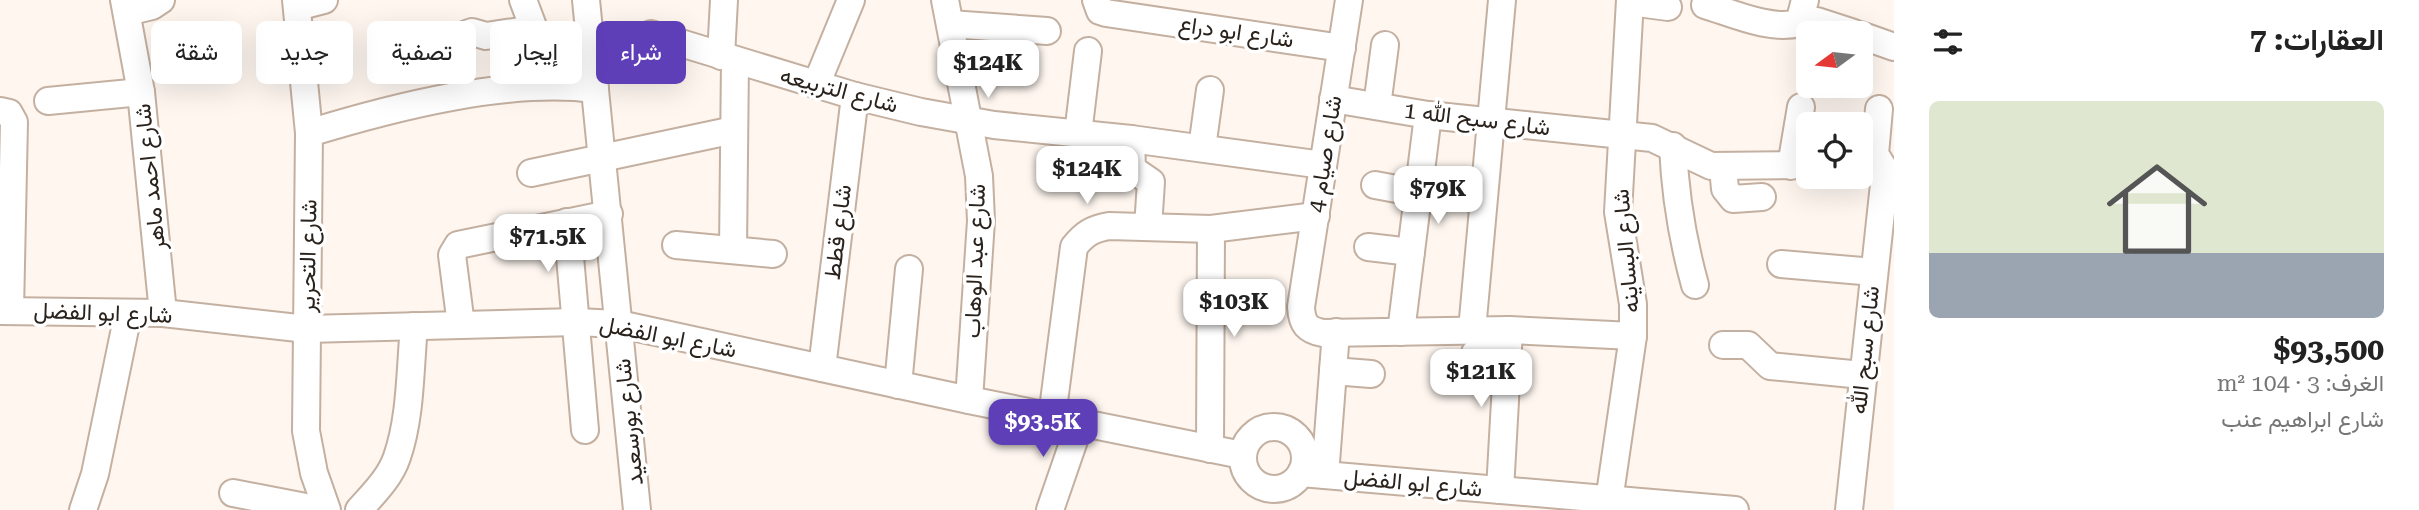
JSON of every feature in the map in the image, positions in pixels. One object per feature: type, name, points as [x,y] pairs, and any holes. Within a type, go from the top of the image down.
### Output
[{"type":"street","points":[[125,6],[152,6],[161,0]]},
{"type":"street","points":[[297,3],[324,0]]},
{"type":"street","points":[[523,0],[531,21]]},
{"type":"street","name":"شارع بورسعيد","points":[[586,0],[637,510]]},
{"type":"street","points":[[723,0],[734,130],[733,250]]},
{"type":"street","points":[[816,85],[852,0]]},
{"type":"street","name":"شارع ابو دراع","points":[[1096,0],[1100,11],[1106,13],[1342,48]]},
{"type":"street","name":"شارع صيام 4","points":[[1336,332],[1310,330],[1302,320],[1301,307],[1349,0]]},
{"type":"street","points":[[1473,342],[1502,0]]},
{"type":"street","points":[[1630,1],[1668,7]]},
{"type":"street","name":"شارع البساينه","points":[[1614,504],[1633,336],[1633,304],[1618,212],[1630,1]]},
{"type":"street","name":"شارع التحرير","points":[[297,3],[309,133],[306,431],[314,473],[327,510]]},
{"type":"street","points":[[1705,5],[1778,25],[1802,11],[1817,21]]},
{"type":"street","name":"شارع احمد ماهر","points":[[125,6],[141,92],[163,313]]},
{"type":"street","points":[[948,12],[1047,31]]},
{"type":"street","name":"شارع عبد الوهاب","points":[[948,12],[971,122],[979,176],[981,221],[969,400]]},
{"type":"street","points":[[1873,40],[1894,47]]},
{"type":"street","name":"شارع التربيعه","points":[[686,45],[855,96],[971,122],[1131,139],[1323,165]]},
{"type":"street","points":[[1377,106],[1385,45]]},
{"type":"street","points":[[1078,134],[1088,51]]},
{"type":"street","points":[[309,133],[370,114],[431,101],[567,85],[594,89]]},
{"type":"street","points":[[1202,148],[1210,90]]},
{"type":"street","points":[[48,101],[141,92]]},
{"type":"street","name":"شارع قطط","points":[[822,368],[855,96]]},
{"type":"street","name":"شارع سبح الله 1","points":[[1334,99],[1429,115],[1652,138],[1673,146],[1700,163],[1723,167],[1796,166]]},
{"type":"street","points":[[1801,107],[1801,112]]},
{"type":"street","name":"شارع سبح الله","points":[[1849,510],[1862,375],[1880,289],[1885,175],[1875,154],[1879,109]]},
{"type":"street","points":[[0,111],[9,113],[14,122],[5,311]]},
{"type":"street","points":[[1401,332],[1429,115]]},
{"type":"street","points":[[531,173],[734,130]]},
{"type":"street","points":[[1131,139],[1132,169],[1151,182],[1148,227]]},
{"type":"street","points":[[1673,146],[1675,193],[1682,240],[1695,285]]},
{"type":"street","points":[[1723,167],[1725,190],[1733,199],[1762,197]]},
{"type":"street","points":[[1375,185],[1418,193]]},
{"type":"street","points":[[461,325],[452,255],[455,247],[462,243],[609,214]]},
{"type":"street","points":[[1052,417],[1074,247],[1083,236],[1095,228],[1211,229],[1316,216]]},
{"type":"street","points":[[567,222],[585,430]]},
{"type":"street","points":[[1210,449],[1211,229]]},
{"type":"street","points":[[676,245],[773,254]]},
{"type":"street","points":[[1368,247],[1411,252]]},
{"type":"street","points":[[1781,264],[1880,289]]},
{"type":"street","points":[[898,384],[909,269]]},
{"type":"street","name":"شارع ابو الفضل","points":[[5,311],[163,313],[307,329],[576,322],[619,324],[969,400],[1242,455]]},
{"type":"street","points":[[83,510],[95,474],[128,314]]},
{"type":"street","points":[[359,510],[386,479],[397,458],[403,434],[414,326]]},
{"type":"street","points":[[1298,486],[1333,371],[1336,332],[1401,332],[1473,342],[1633,336]]},
{"type":"street","points":[[1500,490],[1508,342]]},
{"type":"street","points":[[1723,345],[1748,345],[1770,366],[1862,375]]},
{"type":"street","points":[[1333,371],[1371,374]]},
{"type":"street","points":[[1051,510],[1080,423]]},
{"type":"street","points":[[1268,427],[1287,429],[1296,436],[1305,454],[1298,486],[1268,488],[1252,480],[1243,464],[1242,455],[1251,436],[1268,427]]},
{"type":"street","name":"شارع ابو الفضل","points":[[1298,486],[1500,490],[1542,502],[1735,510]]},
{"type":"street","points":[[233,493],[321,510]]}]
